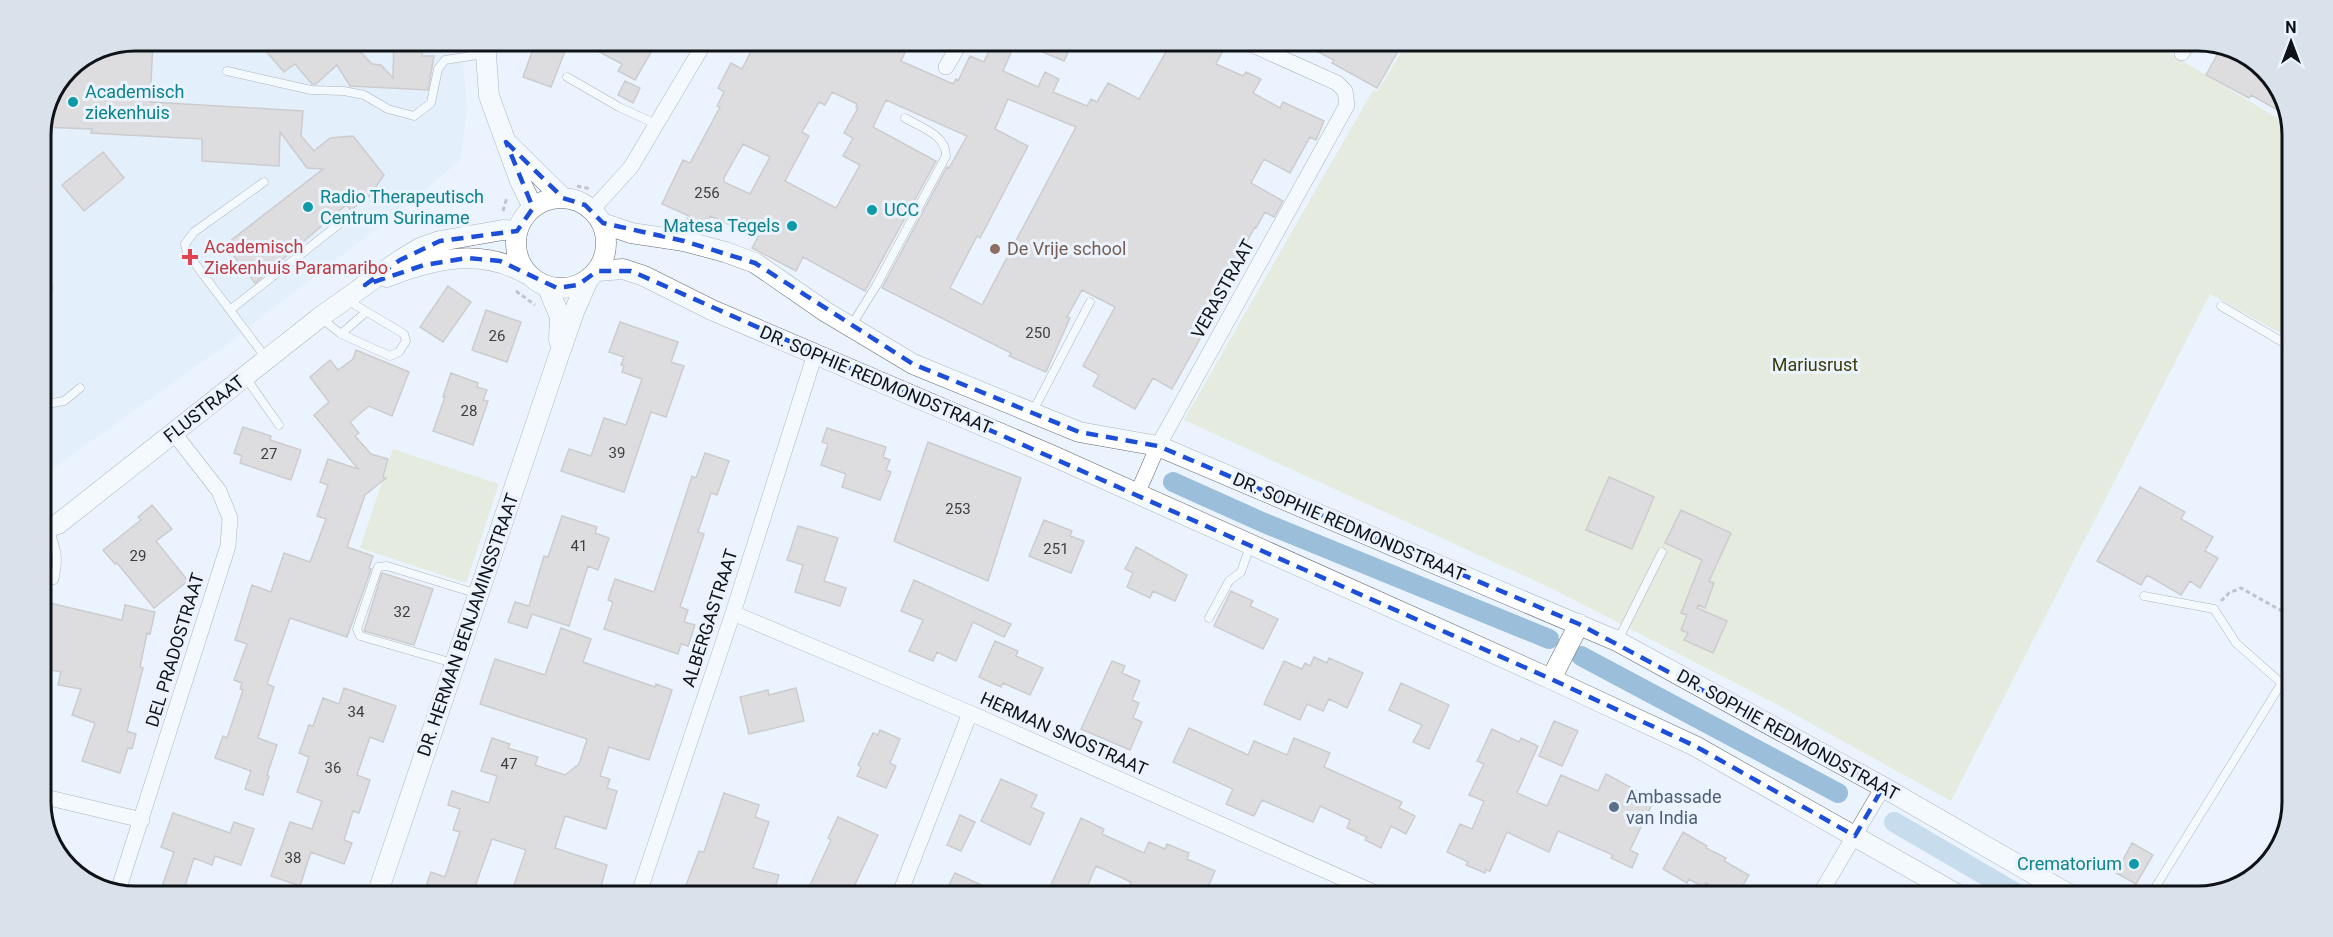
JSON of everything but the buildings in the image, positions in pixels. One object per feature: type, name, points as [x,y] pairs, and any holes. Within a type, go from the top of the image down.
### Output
[{"type":"street","points":[[485,51],[489,96],[520,181],[533,208]]},
{"type":"street","points":[[597,216],[631,167],[700,51]]},
{"type":"street","points":[[946,67],[955,51]]},
{"type":"street","name":"VERASTRAAT","points":[[1137,494],[1158,446],[1347,105],[1345,91],[1337,83],[1266,51]]},
{"type":"street","points":[[506,142],[563,198]]},
{"type":"street","points":[[563,198],[578,201],[597,216],[607,245],[606,254],[593,276],[568,288],[547,286],[527,274],[516,249],[520,223],[533,208],[552,199],[563,198]]},
{"type":"street","name":"DR. SOPHIE REDMONDSTRAAT","points":[[597,216],[630,233],[684,241],[755,263],[851,327],[913,364],[1079,432],[1158,446],[1617,641],[1883,787],[2055,886]]},
{"type":"street","name":"FLUSTRAAT","points":[[51,525],[57,524],[344,299],[400,260],[440,241],[492,232],[517,231]]},
{"type":"street","name":"FLUSTRAAT","points":[[365,285],[424,265],[467,258],[500,261],[527,274]]},
{"type":"street","name":"DR. SOPHIE REDMONDSTRAAT","points":[[593,276],[623,269],[631,271],[712,310],[1051,455],[1551,679],[1695,746],[1942,886]]},
{"type":"street","name":"DR. HERMAN BENJAMINSSTRAAT","points":[[380,886],[574,312],[593,276]]},
{"type":"street","name":"DR. HERMAN BENJAMINSSTRAAT","points":[[547,286],[560,317],[558,358]]},
{"type":"street","name":"ALBERGASTRAAT","points":[[641,886],[733,613],[815,354]]},
{"type":"street","name":"DEL PRADOSTRAAT","points":[[120,884],[228,546],[230,518],[219,491],[173,432]]},
{"type":"street","name":"HERMAN SNOSTRAAT","points":[[733,613],[970,713],[1360,886]]},
{"type":"street","points":[[1551,679],[1579,624]]},
{"type":"street","points":[[903,886],[970,713]]},
{"type":"street","points":[[1825,886],[1883,787]]},
{"type":"street","points":[[51,798],[142,820]]},
{"type":"lane","points":[[227,71],[311,90],[344,91],[364,95],[388,109],[414,116],[431,103],[438,69],[445,60],[475,51]]},
{"type":"lane","points":[[567,77],[619,107],[656,124]]},
{"type":"lane","points":[[851,327],[876,286],[946,156],[946,147],[942,140],[905,118]]},
{"type":"lane","points":[[264,182],[194,232],[185,244],[187,253],[267,360]]},
{"type":"lane","points":[[230,310],[343,221]]},
{"type":"lane","points":[[320,318],[341,334],[390,356],[395,356],[406,341],[405,336],[344,299]]},
{"type":"lane","points":[[1032,413],[1090,302]]},
{"type":"lane","points":[[2220,306],[2282,342]]},
{"type":"lane","points":[[341,334],[366,312]]},
{"type":"lane","points":[[245,376],[279,425]]},
{"type":"lane","points":[[51,403],[64,401],[80,388]]},
{"type":"lane","points":[[51,540],[57,552],[58,566],[54,580],[51,580]]},
{"type":"lane","points":[[1209,618],[1229,581],[1241,572],[1251,545]]},
{"type":"lane","points":[[1617,641],[1662,552]]},
{"type":"lane","points":[[455,663],[360,636],[357,629],[378,567],[387,566],[478,594]]},
{"type":"lane","points":[[2144,596],[2214,609],[2236,644],[2282,683]]},
{"type":"lane","points":[[2156,886],[2282,691]]},
{"type":"path","points":[[492,232],[491,224],[504,210],[507,185],[520,181]]},
{"type":"path","points":[[2214,609],[2229,593],[2241,588],[2282,611]]},
{"type":"highlighted area","points":[[506,142],[563,198],[585,205],[603,223],[684,241],[755,263],[913,364],[1079,432],[1158,446],[1579,624],[1883,787],[1855,836],[1695,746],[1551,679],[631,271],[597,271],[578,285],[557,288],[500,261],[467,258],[424,265],[365,285],[400,260],[440,241],[517,231],[533,208]]},
{"type":"shaded area","name":"Academisch Ziekenhuis Paramaribo","points":[[134,51],[462,51],[467,109],[460,160],[412,202],[236,338],[51,470],[51,134],[57,103],[75,75],[103,57]]},
{"type":"green space","name":"Mariusrust","points":[[1402,51],[2166,51],[2280,120],[2282,334],[2210,294],[1951,801],[1774,703],[1555,590],[1184,420],[1373,90],[1377,92]]},
{"type":"green space","points":[[393,449],[499,484],[466,583],[360,548]]},
{"type":"waterway","points":[[1173,482],[1262,522],[1549,639]]},
{"type":"waterway","points":[[1581,656],[1838,793]]},
{"type":"waterway","points":[[1894,822],[2004,886]]},
{"type":"place","name":"Academisch ziekenhuis","points":[[73,102]]},
{"type":"place","name":"Radio Therapeutisch Centrum Suriname","points":[[308,207]]},
{"type":"place","name":"UCC","points":[[872,210]]},
{"type":"place","name":"Matesa Tegels","points":[[792,226]]},
{"type":"place","name":"De Vrije school","points":[[995,249]]},
{"type":"place","name":"Academisch Ziekenhuis Paramaribo","points":[[190,257]]},
{"type":"place","name":"Ambassade van India","points":[[1614,807]]},
{"type":"place","name":"Crematorium","points":[[2134,864]]}]
